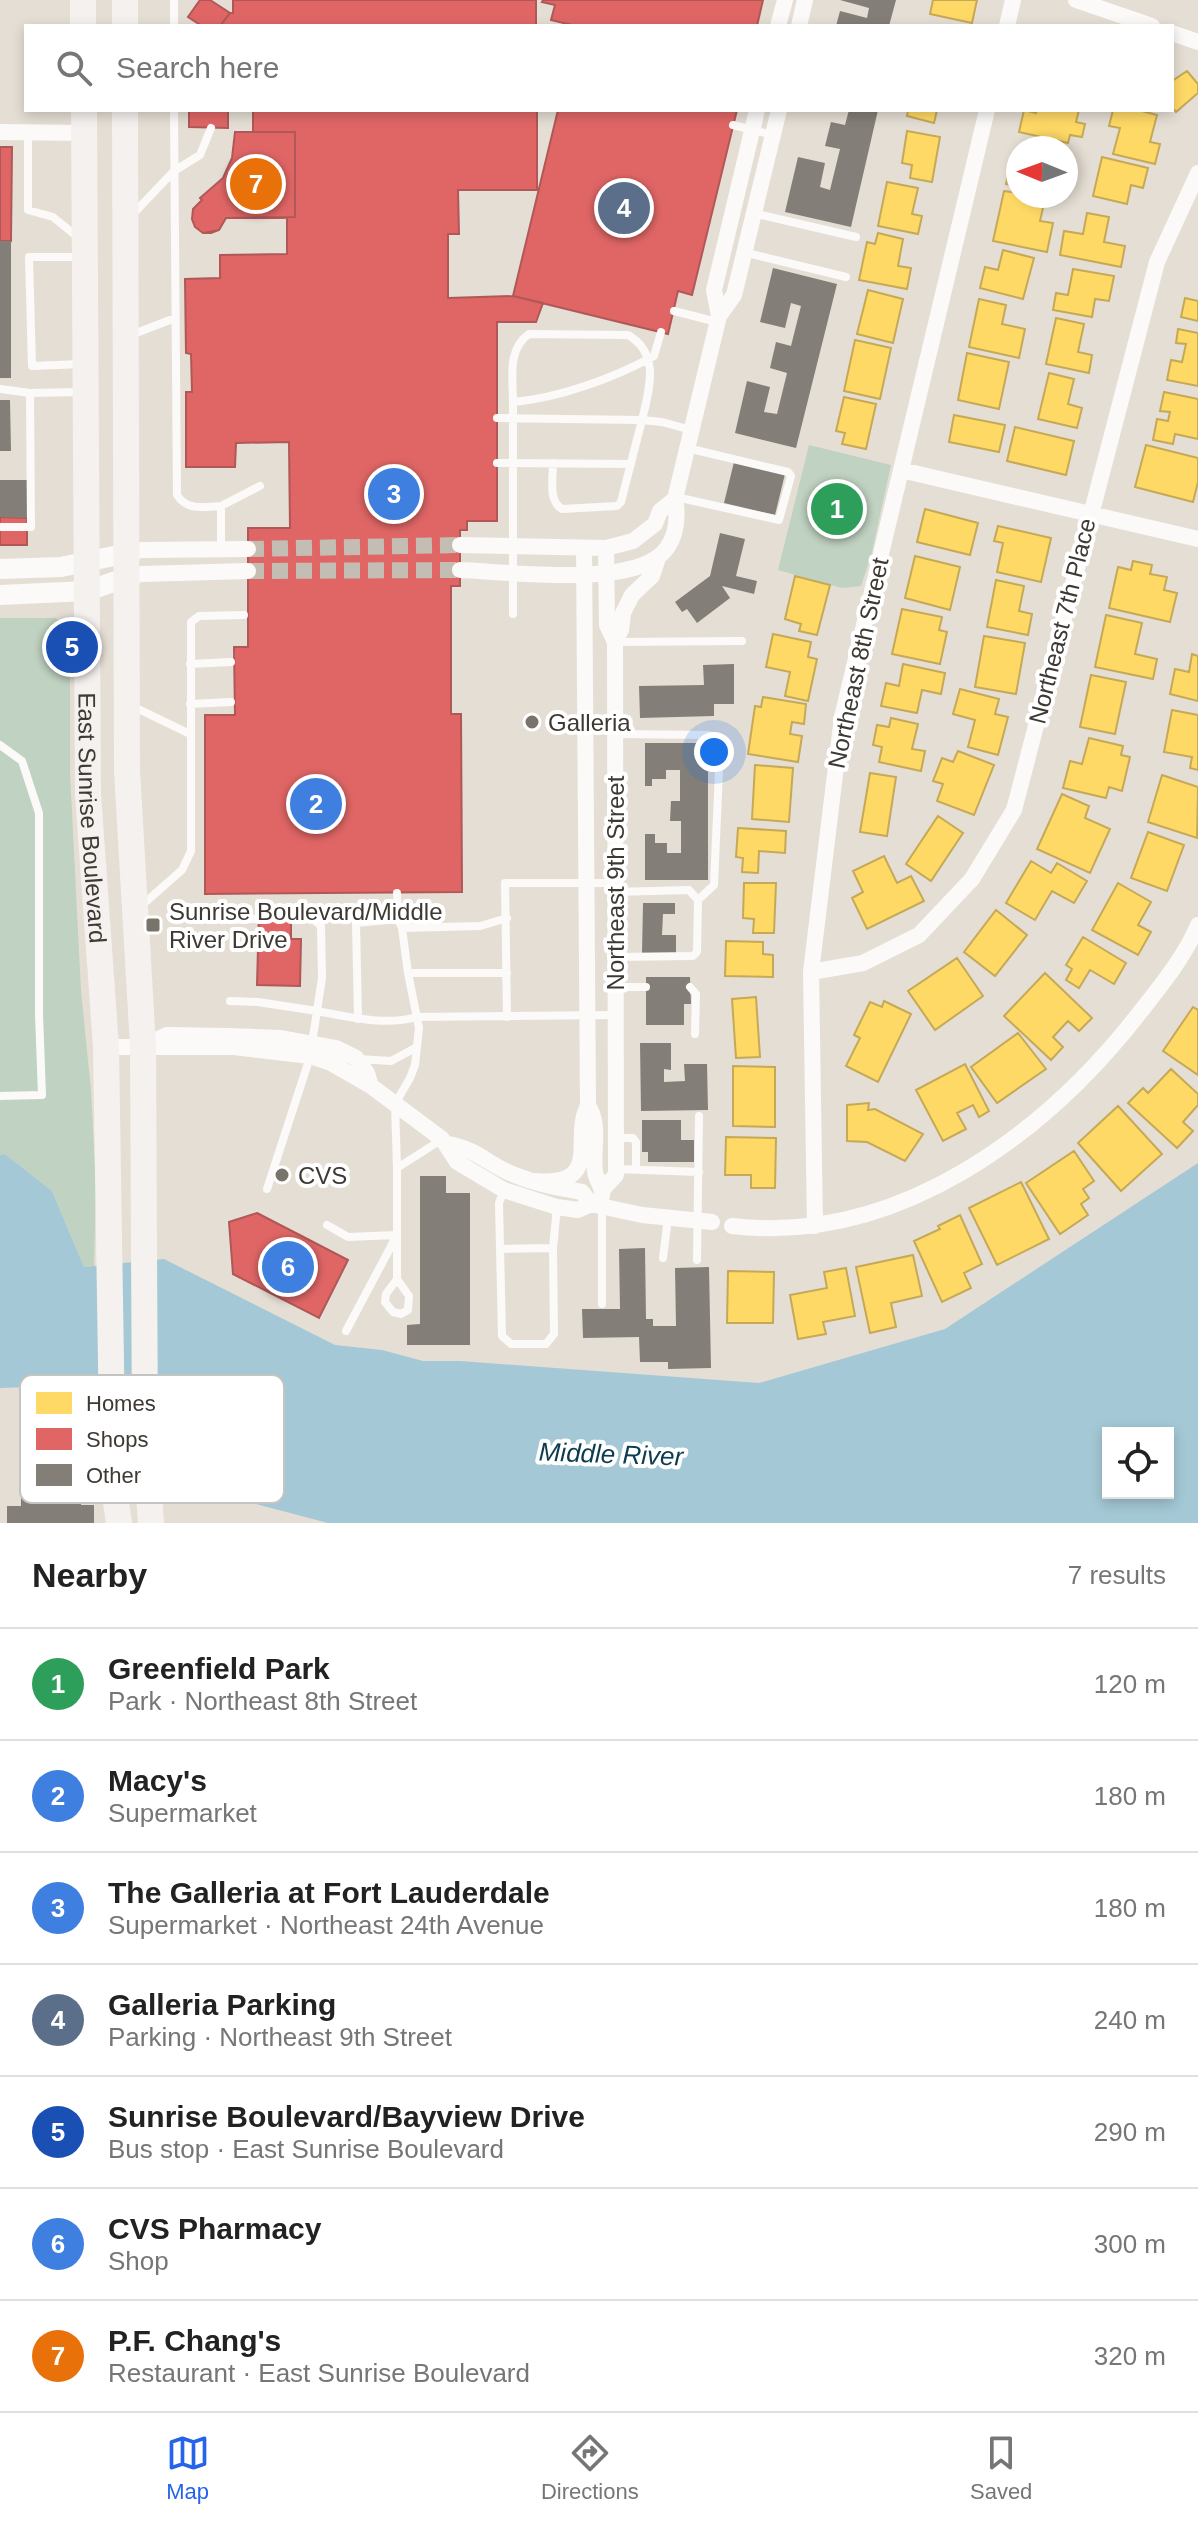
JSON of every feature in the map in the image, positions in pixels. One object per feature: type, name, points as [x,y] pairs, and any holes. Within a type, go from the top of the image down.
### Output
[{"type":"main road","points":[[83,0],[83,24]]},
{"type":"main road","points":[[125,0],[125,24]]},
{"type":"main road","name":"East Sunrise Boulevard","points":[[125,112],[127,771],[143,1046],[145,1375]]},
{"type":"main road","points":[[84,121],[108,149],[126,183]]},
{"type":"main road","name":"East Sunrise Boulevard","points":[[84,121],[88,794],[106,1047],[112,1375]]},
{"type":"main road","name":"East Sunrise Boulevard","points":[[116,1503],[119,1523]]},
{"type":"main road","name":"East Sunrise Boulevard","points":[[150,1503],[151,1523]]},
{"type":"street","points":[[779,24],[785,0]]},
{"type":"street","points":[[799,24],[805,0]]},
{"type":"street","points":[[1007,24],[1013,0]]},
{"type":"street","points":[[1076,0],[1146,24]]},
{"type":"street","points":[[1174,34],[1198,42]]},
{"type":"street","points":[[718,319],[714,290],[757,112]]},
{"type":"street","points":[[615,642],[632,595],[652,576],[658,558],[674,535],[678,519],[675,498],[718,319],[734,295],[779,112]]},
{"type":"street","name":"Northeast 8th Street","points":[[815,1226],[811,972],[842,717],[987,112]]},
{"type":"street","points":[[0,132],[28,132],[84,121]]},
{"type":"street","name":"Northeast 7th Place","points":[[811,972],[863,963],[919,935],[972,879],[1014,810],[1157,262],[1198,173]]},
{"type":"street","points":[[901,470],[1198,539]]},
{"type":"street","points":[[460,545],[606,548],[633,541],[655,524],[660,511],[675,498]]},
{"type":"street","name":"Northeast 9th Street","points":[[533,1181],[551,1182],[568,1177],[581,1162],[583,1114],[588,1106],[584,548]]},
{"type":"street","name":"Northeast 9th Street","points":[[606,548],[607,625],[615,642],[616,1169]]},
{"type":"street","points":[[0,595],[87,591],[128,565],[142,550],[248,549]]},
{"type":"street","points":[[460,570],[606,574],[641,566],[658,558]]},
{"type":"street","points":[[0,569],[86,564],[128,565],[142,574],[248,571]]},
{"type":"street","points":[[732,1226],[815,1226],[892,1208],[1000,1150],[1051,1109],[1110,1051],[1189,946],[1198,925]]},
{"type":"street","points":[[106,1047],[143,1046],[167,1035],[281,1038],[311,1050],[371,1086],[444,1142],[457,1162],[504,1190],[557,1207],[578,1210],[598,1200],[616,1175],[616,1169]]},
{"type":"street","points":[[311,1050],[336,1048],[356,1058],[367,1073],[371,1086]]},
{"type":"street","name":"Northeast 9th Street","points":[[588,1106],[595,1115],[598,1200]]},
{"type":"street","points":[[444,1142],[467,1147],[501,1169],[533,1181],[668,1218],[705,1222]]},
{"type":"lane","points":[[174,0],[174,24]]},
{"type":"lane","points":[[174,112],[177,495],[182,504],[189,507],[221,506],[260,486]]},
{"type":"lane","points":[[733,125],[773,135]]},
{"type":"lane","points":[[126,221],[174,171],[200,155],[211,128]]},
{"type":"lane","points":[[28,132],[28,210],[53,217],[85,250]]},
{"type":"lane","points":[[753,213],[856,237]]},
{"type":"lane","points":[[85,250],[29,257],[32,366],[85,364]]},
{"type":"lane","points":[[743,252],[846,277]]},
{"type":"lane","points":[[674,311],[718,319]]},
{"type":"lane","points":[[127,337],[175,318]]},
{"type":"lane","points":[[513,402],[543,399],[638,365],[654,356],[661,332]]},
{"type":"lane","points":[[513,614],[515,350],[520,340],[529,334],[628,335],[641,344],[652,369],[621,502],[617,506],[562,509],[553,501],[553,463]]},
{"type":"lane","points":[[0,389],[30,393],[85,392]]},
{"type":"lane","points":[[0,527],[31,527],[30,393]]},
{"type":"lane","points":[[497,418],[642,420],[691,430]]},
{"type":"lane","points":[[675,498],[776,521],[781,518],[791,476],[788,472],[687,448]]},
{"type":"lane","points":[[497,463],[631,464]]},
{"type":"lane","points":[[221,506],[221,549]]},
{"type":"lane","points":[[135,911],[182,870],[191,851],[191,622],[199,616],[244,615]]},
{"type":"lane","points":[[615,642],[742,641]]},
{"type":"lane","points":[[190,664],[231,662]]},
{"type":"lane","points":[[190,704],[231,702]]},
{"type":"lane","points":[[128,704],[190,734]]},
{"type":"lane","points":[[616,734],[709,735],[720,747],[714,885],[698,900]]},
{"type":"lane","points":[[0,745],[22,761],[39,813],[42,1095],[0,1096]]},
{"type":"lane","points":[[507,1017],[505,883],[586,883],[615,888],[689,890],[698,900],[697,952],[693,956],[615,957]]},
{"type":"lane","points":[[397,893],[417,1017],[417,1047],[410,1078],[395,1104],[397,1279]]},
{"type":"lane","points":[[267,1189],[311,1050],[322,978],[321,926],[312,918],[291,919]]},
{"type":"lane","points":[[358,1019],[356,923],[480,926],[507,918]]},
{"type":"lane","points":[[229,920],[258,919]]},
{"type":"lane","points":[[408,973],[507,973]]},
{"type":"lane","points":[[615,987],[646,987]]},
{"type":"lane","points":[[690,987],[696,994],[695,1034]]},
{"type":"lane","points":[[230,1001],[258,1002],[358,1019],[615,1015]]},
{"type":"lane","points":[[356,1058],[391,1061],[417,1047]]},
{"type":"lane","points":[[697,1260],[705,1222],[699,1172],[699,1116]]},
{"type":"lane","points":[[616,1138],[633,1138],[636,1142],[636,1169]]},
{"type":"lane","points":[[397,1168],[444,1142]]},
{"type":"lane","points":[[616,1169],[699,1172]]},
{"type":"lane","points":[[504,1190],[499,1203],[502,1336],[511,1344],[546,1344],[554,1334],[553,1248],[557,1207]]},
{"type":"lane","points":[[598,1200],[602,1304]]},
{"type":"lane","points":[[663,1258],[668,1218]]},
{"type":"lane","points":[[327,1225],[348,1237],[397,1235]]},
{"type":"lane","points":[[346,1331],[397,1235]]},
{"type":"lane","points":[[501,1249],[553,1248]]},
{"type":"green space","points":[[809,445],[891,465],[872,552],[861,586],[842,588],[778,570]]},
{"type":"green space","points":[[0,618],[56,618],[70,634],[70,773],[81,991],[96,1186],[94,1266],[84,1267],[52,1191],[5,1154],[0,1155]]},
{"type":"water","name":"Middle River","points":[[5,1154],[52,1191],[84,1267],[164,1259],[335,1345],[382,1350],[423,1361],[460,1361],[759,1383],[945,1329],[1198,1163],[1198,1523],[328,1523],[252,1503],[284,1503],[284,1375],[20,1375],[20,1387],[0,1388],[0,1155]]},
{"type":"building: Homes","points":[[933,0],[977,0],[972,23],[930,14]]},
{"type":"building: Homes","points":[[1187,71],[1198,84],[1198,93],[1176,112],[1174,110],[1174,80]]},
{"type":"building: Homes","points":[[908,112],[937,112],[934,123],[907,116]]},
{"type":"building: Homes","points":[[1024,112],[1078,112],[1076,122],[1085,124],[1082,137],[1037,136],[1019,132]]},
{"type":"building: Homes","points":[[1112,112],[1157,115],[1150,142],[1160,144],[1155,164],[1113,154],[1120,128],[1109,126]]},
{"type":"building: Homes","points":[[907,131],[940,137],[932,182],[910,178],[912,165],[902,163]]},
{"type":"building: Homes","points":[[1102,157],[1148,168],[1143,188],[1131,185],[1127,204],[1093,196]]},
{"type":"building: Homes","points":[[887,182],[918,188],[912,214],[922,216],[918,234],[878,226]]},
{"type":"building: Homes","points":[[1004,191],[1006,208],[1043,208],[1040,221],[1053,223],[1047,252],[993,241]]},
{"type":"building: Homes","points":[[1087,213],[1109,217],[1104,242],[1125,246],[1121,267],[1060,255],[1064,231],[1083,234]]},
{"type":"building: Homes","points":[[878,233],[903,239],[898,266],[911,268],[907,289],[859,280],[867,242],[875,244]]},
{"type":"building: Homes","points":[[1003,250],[1034,258],[1023,299],[980,288],[985,267],[998,270]]},
{"type":"building: Homes","points":[[1073,269],[1114,276],[1109,301],[1095,299],[1092,317],[1053,310],[1056,293],[1068,295]]},
{"type":"building: Homes","points":[[868,290],[903,299],[893,343],[857,334]]},
{"type":"building: Homes","points":[[1185,298],[1198,301],[1198,321],[1181,317]]},
{"type":"building: Homes","points":[[979,299],[1006,305],[1002,324],[1025,329],[1019,358],[969,347]]},
{"type":"building: Homes","points":[[1056,318],[1084,324],[1078,352],[1092,355],[1089,373],[1046,364]]},
{"type":"building: Homes","points":[[1178,329],[1198,333],[1198,386],[1167,380],[1171,360],[1182,362],[1186,344],[1176,343]]},
{"type":"building: Homes","points":[[855,340],[891,348],[880,399],[844,391]]},
{"type":"building: Homes","points":[[967,353],[1009,362],[999,409],[958,400]]},
{"type":"building: Homes","points":[[1049,373],[1074,379],[1068,404],[1082,408],[1077,428],[1038,419]]},
{"type":"building: Homes","points":[[1164,392],[1198,399],[1198,439],[1175,434],[1173,444],[1153,440],[1157,419],[1168,421],[1170,412],[1160,411]]},
{"type":"building: Homes","points":[[844,397],[876,404],[866,449],[842,444],[845,433],[836,431]]},
{"type":"building: Homes","points":[[954,415],[1005,425],[999,452],[949,442]]},
{"type":"building: Homes","points":[[1015,427],[1074,441],[1066,475],[1007,461]]},
{"type":"building: Homes","points":[[1146,445],[1198,458],[1198,482],[1193,502],[1135,487]]},
{"type":"building: Homes","points":[[925,509],[978,523],[970,555],[917,542]]},
{"type":"building: Homes","points":[[998,526],[1051,538],[1041,582],[997,572],[1003,543],[994,541]]},
{"type":"building: Homes","points":[[915,556],[960,567],[950,610],[905,598]]},
{"type":"building: Homes","points":[[1133,561],[1152,565],[1150,574],[1167,577],[1164,590],[1177,593],[1170,622],[1109,608],[1118,567],[1131,570]]},
{"type":"building: Homes","points":[[795,576],[830,585],[817,635],[799,631],[801,624],[785,619]]},
{"type":"building: Homes","points":[[996,580],[1024,586],[1019,611],[1032,614],[1028,635],[987,627]]},
{"type":"building: Homes","points":[[902,609],[942,617],[939,630],[947,632],[940,664],[892,654]]},
{"type":"building: Homes","points":[[1106,615],[1142,623],[1135,654],[1157,659],[1153,679],[1095,667]]},
{"type":"building: Homes","points":[[773,634],[811,642],[808,657],[817,659],[808,701],[785,696],[790,672],[766,667]]},
{"type":"building: Homes","points":[[984,636],[1025,643],[1016,694],[975,687]]},
{"type":"building: Homes","points":[[1192,654],[1198,656],[1198,701],[1170,694],[1175,669],[1189,672]]},
{"type":"building: Homes","points":[[903,664],[945,673],[941,694],[922,690],[917,713],[881,706],[886,683],[899,686]]},
{"type":"building: Homes","points":[[1091,675],[1126,682],[1115,734],[1080,727]]},
{"type":"building: Homes","points":[[960,689],[999,699],[995,714],[1008,717],[998,755],[968,747],[975,720],[953,714]]},
{"type":"building: Homes","points":[[763,697],[806,704],[804,724],[792,722],[790,734],[802,736],[798,762],[748,754],[755,706],[761,707]]},
{"type":"building: Homes","points":[[1172,710],[1198,715],[1198,770],[1190,768],[1192,757],[1164,752]]},
{"type":"building: Homes","points":[[891,718],[918,724],[912,749],[925,751],[921,771],[879,762],[882,747],[873,745],[877,725],[889,727]]},
{"type":"building: Homes","points":[[1089,738],[1123,746],[1121,755],[1130,757],[1122,791],[1109,787],[1106,798],[1063,788],[1070,761],[1082,764]]},
{"type":"building: Homes","points":[[958,751],[994,765],[974,815],[937,801],[943,784],[933,781],[942,758],[953,762]]},
{"type":"building: Homes","points":[[755,765],[793,768],[789,822],[752,819]]},
{"type":"building: Homes","points":[[870,773],[896,777],[887,836],[860,832]]},
{"type":"building: Homes","points":[[1162,775],[1198,787],[1197,838],[1148,822]]},
{"type":"building: Homes","points":[[1062,794],[1089,806],[1085,818],[1110,829],[1090,873],[1037,849]]},
{"type":"building: Homes","points":[[938,816],[963,833],[931,881],[906,864]]},
{"type":"building: Homes","points":[[738,828],[786,831],[785,853],[759,851],[758,873],[742,872],[743,858],[736,857]]},
{"type":"building: Homes","points":[[1148,832],[1184,845],[1167,891],[1131,878]]},
{"type":"building: Homes","points":[[884,856],[897,883],[911,876],[924,901],[867,929],[852,898],[863,892],[853,871]]},
{"type":"building: Homes","points":[[1031,861],[1051,873],[1057,863],[1087,881],[1074,903],[1052,891],[1035,920],[1006,903]]},
{"type":"building: Homes","points":[[744,883],[776,883],[774,933],[753,933],[754,919],[743,918]]},
{"type":"building: Homes","points":[[1118,883],[1151,902],[1138,925],[1151,932],[1138,955],[1092,930]]},
{"type":"building: Homes","points":[[996,910],[1027,935],[995,976],[964,952]]},
{"type":"building: Homes","points":[[1083,937],[1126,963],[1114,984],[1090,970],[1079,988],[1066,980],[1072,969],[1066,965]]},
{"type":"building: Homes","points":[[726,941],[763,942],[763,954],[773,955],[773,977],[725,976]]},
{"type":"building: Homes","points":[[957,958],[983,996],[935,1030],[908,991]]},
{"type":"building: Homes","points":[[1045,973],[1092,1018],[1079,1031],[1068,1021],[1053,1037],[1063,1047],[1051,1060],[1004,1016]]},
{"type":"building: Homes","points":[[756,997],[760,1057],[736,1058],[732,999]]},
{"type":"building: Homes","points":[[884,1001],[911,1014],[878,1082],[846,1066],[860,1038],[854,1035],[870,1002],[882,1007]]},
{"type":"building: Homes","points":[[1193,1007],[1198,1010],[1198,1075],[1163,1051]]},
{"type":"building: Homes","points":[[1018,1033],[1046,1069],[997,1103],[971,1067]]},
{"type":"building: Homes","points":[[965,1064],[989,1111],[979,1117],[973,1105],[957,1113],[966,1129],[943,1141],[916,1090]]},
{"type":"building: Homes","points":[[733,1066],[775,1067],[775,1127],[733,1126]]},
{"type":"building: Homes","points":[[1171,1069],[1198,1094],[1198,1105],[1183,1122],[1193,1131],[1177,1148],[1128,1103],[1143,1088],[1148,1093]]},
{"type":"building: Homes","points":[[869,1103],[868,1110],[875,1109],[923,1134],[905,1161],[867,1142],[847,1141],[847,1105]]},
{"type":"building: Homes","points":[[1118,1106],[1162,1154],[1121,1191],[1078,1143]]},
{"type":"building: Homes","points":[[726,1137],[776,1138],[775,1188],[751,1188],[751,1175],[725,1175]]},
{"type":"building: Homes","points":[[1074,1151],[1094,1181],[1083,1189],[1089,1198],[1081,1204],[1088,1215],[1060,1234],[1026,1183]]},
{"type":"building: Homes","points":[[1021,1182],[1049,1239],[997,1265],[969,1208]]},
{"type":"building: Homes","points":[[960,1215],[982,1264],[964,1273],[971,1288],[942,1302],[914,1241]]},
{"type":"building: Homes","points":[[913,1255],[922,1296],[891,1303],[896,1327],[870,1333],[856,1267]]},
{"type":"building: Homes","points":[[846,1268],[855,1316],[823,1322],[826,1334],[798,1339],[790,1295],[827,1288],[824,1272]]},
{"type":"building: Homes","points":[[728,1271],[774,1272],[773,1323],[727,1323]]},
{"type":"building: Shops","points":[[200,0],[210,0],[230,13],[222,24],[199,24],[188,17]]},
{"type":"building: Shops","points":[[233,0],[536,0],[536,24],[222,24],[233,13]]},
{"type":"building: Shops","points":[[763,0],[757,24],[568,24],[551,20],[555,5],[542,2]]},
{"type":"building: Shops","points":[[189,112],[228,112],[228,128],[189,127]]},
{"type":"building: Shops","points":[[253,112],[537,112],[537,190],[458,190],[459,234],[448,234],[448,298],[513,296],[543,303],[536,322],[497,322],[497,521],[467,521],[467,530],[460,530],[460,586],[451,586],[451,714],[461,714],[462,892],[205,894],[205,715],[235,715],[234,647],[248,647],[248,528],[290,528],[289,442],[236,443],[235,467],[186,467],[186,392],[192,392],[191,354],[186,353],[185,279],[220,278],[220,255],[287,254],[287,218],[226,218],[219,230],[211,233],[203,233],[195,227],[192,219],[193,209],[202,200],[200,198],[223,178],[232,158],[235,132],[253,132]]},
{"type":"building: Shops","points":[[558,112],[737,112],[692,295],[678,291],[668,334],[513,296]]},
{"type":"building: Shops","points":[[235,132],[295,132],[295,217],[226,218],[219,230],[203,233],[195,227],[193,209],[202,200],[200,198],[223,178],[232,158]]},
{"type":"building: Shops","points":[[0,147],[12,147],[11,241],[0,241]]},
{"type":"building: Shops","points":[[0,517],[27,518],[27,545],[0,545]]},
{"type":"building: Shops","points":[[259,911],[291,912],[291,939],[301,939],[300,986],[257,985]]},
{"type":"building: Shops","points":[[257,1213],[348,1260],[319,1318],[233,1274],[229,1222]]},
{"type":"building: Other","points":[[840,0],[896,0],[890,24],[837,24],[840,11],[867,18],[869,8]]},
{"type":"building: Other","points":[[848,112],[878,112],[851,227],[785,212],[798,157],[825,163],[820,187],[830,190],[840,149],[825,146],[831,122],[845,125]]},
{"type":"building: Other","points":[[0,241],[11,241],[11,378],[0,378]]},
{"type":"building: Other","points":[[773,268],[837,284],[796,448],[735,433],[747,381],[770,387],[764,412],[777,414],[787,373],[770,368],[776,342],[791,346],[801,306],[791,303],[785,328],[760,322]]},
{"type":"building: Other","points":[[0,400],[10,400],[11,451],[0,451]]},
{"type":"building: Other","points":[[734,462],[785,474],[775,515],[724,503]]},
{"type":"building: Other","points":[[0,480],[27,480],[27,518],[0,517]]},
{"type":"building: Other","points":[[720,533],[745,539],[736,576],[757,581],[754,594],[722,586],[730,598],[697,623],[687,609],[682,612],[675,602],[710,576]]},
{"type":"building: Other","points":[[734,664],[734,704],[714,704],[714,716],[640,718],[639,686],[704,685],[703,665]]},
{"type":"building: Other","points":[[645,743],[708,743],[708,880],[645,880],[645,834],[655,834],[655,843],[667,843],[667,853],[681,853],[681,821],[670,821],[671,801],[680,801],[680,770],[666,770],[666,779],[652,779],[652,786],[645,786]]},
{"type":"building: Other","points":[[643,903],[675,903],[675,914],[663,914],[662,935],[676,935],[676,953],[642,953]]},
{"type":"building: Other","points":[[646,977],[690,977],[691,1004],[684,1004],[684,1025],[646,1025]]},
{"type":"building: Other","points":[[640,1043],[671,1043],[671,1070],[664,1069],[664,1082],[685,1081],[684,1064],[707,1064],[708,1110],[641,1111]]},
{"type":"building: Other","points":[[642,1120],[681,1120],[681,1140],[694,1140],[694,1162],[648,1162],[648,1152],[642,1152]]},
{"type":"building: Other","points":[[420,1176],[446,1176],[446,1193],[470,1193],[470,1345],[407,1345],[407,1325],[420,1324]]},
{"type":"building: Other","points":[[645,1248],[646,1319],[653,1319],[653,1326],[676,1326],[675,1268],[709,1267],[711,1368],[668,1369],[668,1362],[640,1362],[639,1337],[583,1338],[582,1309],[620,1309],[619,1249]]},
{"type":"building: Other","points":[[21,1503],[94,1505],[94,1523],[7,1523],[7,1506],[21,1506]]},
{"type":"tunnel","points":[[248,549],[460,545]]},
{"type":"tunnel","points":[[248,571],[460,570]]},
{"type":"place","name":"P.F. Chang's","points":[[256,184]]},
{"type":"place","name":"Galleria Parking","points":[[624,208]]},
{"type":"place","name":"The Galleria at Fort Lauderdale","points":[[394,494]]},
{"type":"place","name":"Greenfield Park","points":[[837,509]]},
{"type":"place","name":"Sunrise Boulevard/Bayview Drive","points":[[72,647]]},
{"type":"place","name":"Galleria","points":[[532,722]]},
{"type":"place","name":"Macy's","points":[[316,804]]},
{"type":"place","name":"Sunrise Boulevard/Middle River Drive","points":[[153,925]]},
{"type":"place","name":"CVS","points":[[282,1175]]},
{"type":"place","name":"CVS Pharmacy","points":[[288,1267]]}]
